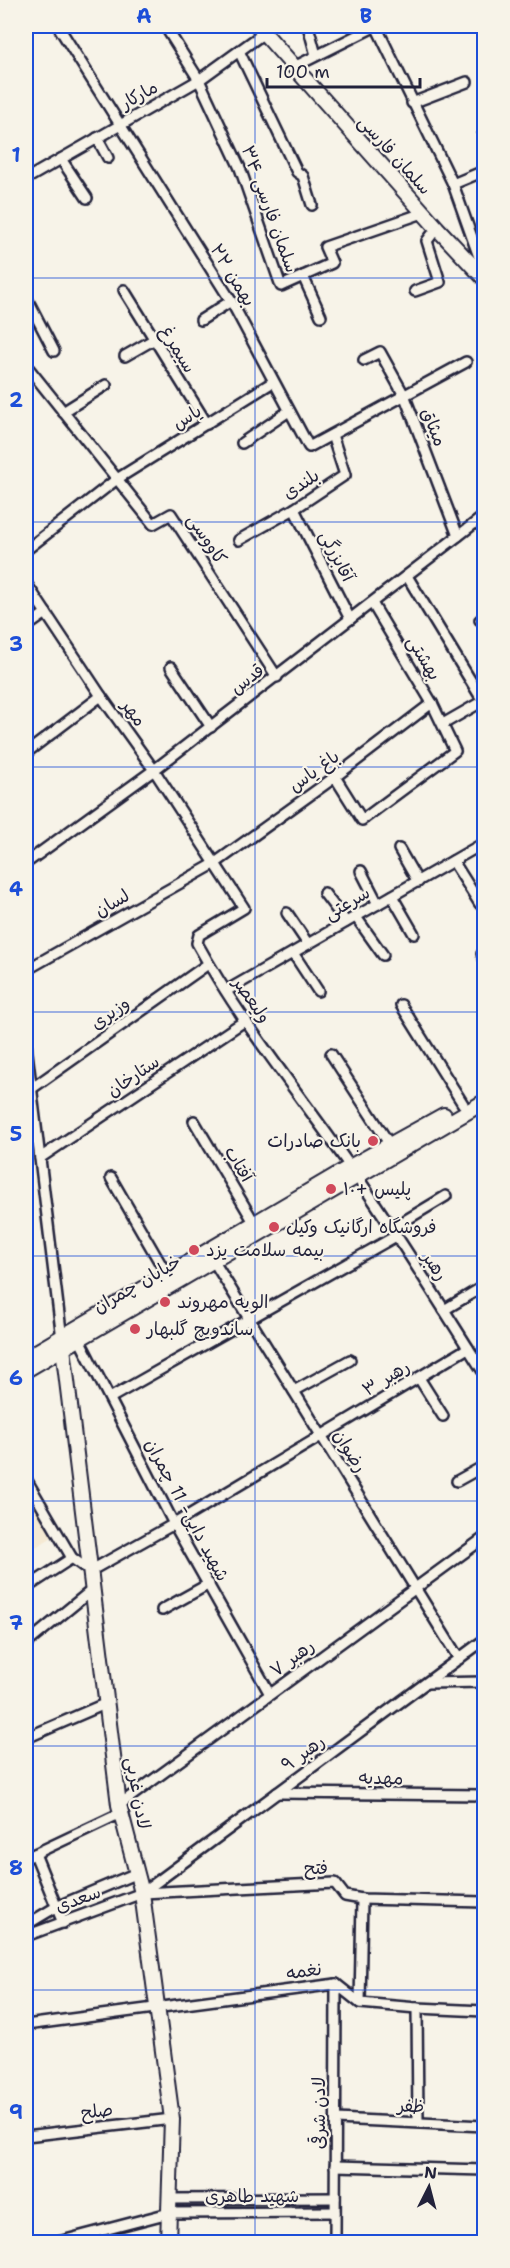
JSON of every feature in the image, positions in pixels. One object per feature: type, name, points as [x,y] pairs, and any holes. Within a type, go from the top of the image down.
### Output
[{"type":"main road","name":"سلمان فارسی","points":[[261,29],[423,213],[484,278]]},
{"type":"main road","name":"خیابان چمران","points":[[27,1353],[79,1339],[213,1260],[354,1171],[390,1144],[484,1092]]},
{"type":"main road","name":"خیابان چمران","points":[[26,1370],[62,1343],[167,1275],[255,1224],[484,1102]]},
{"type":"main road","name":"لادن غربی","points":[[62,1343],[120,1809],[142,1893],[172,2120],[168,2242]]},
{"type":"street","name":"۲۲ بهمن","points":[[58,26],[122,124],[231,301],[309,447]]},
{"type":"street","points":[[165,26],[199,80]]},
{"type":"street","points":[[308,26],[316,55]]},
{"type":"street","points":[[294,67],[376,26],[453,184],[484,271]]},
{"type":"street","name":"مارکار","points":[[26,179],[199,80],[239,51],[261,29]]},
{"type":"street","points":[[239,51],[297,172],[303,176],[312,205]]},
{"type":"street","name":"سلمان فارسی ۳۴","points":[[199,80],[240,168],[281,286],[332,263],[325,247],[423,213]]},
{"type":"street","points":[[412,103],[466,82]]},
{"type":"street","points":[[97,138],[108,158]]},
{"type":"street","points":[[61,159],[87,198]]},
{"type":"street","points":[[453,184],[484,171]]},
{"type":"street","points":[[415,291],[440,282],[427,241],[437,228]]},
{"type":"street","points":[[303,276],[321,316]]},
{"type":"street","name":"سیمرغ","points":[[124,290],[207,424]]},
{"type":"street","points":[[26,297],[54,351]]},
{"type":"street","points":[[201,320],[231,301]]},
{"type":"street","points":[[125,356],[153,340]]},
{"type":"street","points":[[364,360],[380,352],[405,397],[466,362]]},
{"type":"street","name":"کاووسی","points":[[27,371],[153,524],[171,514],[277,677]]},
{"type":"street","name":"یاس","points":[[26,549],[117,479],[273,382]]},
{"type":"street","points":[[63,412],[106,385]]},
{"type":"street","name":"میثاق","points":[[309,447],[405,397],[458,536]]},
{"type":"street","points":[[242,442],[289,411]]},
{"type":"street","name":"بلندی","points":[[239,540],[294,509],[345,475],[332,435]]},
{"type":"street","name":"آقابزرگی","points":[[294,509],[350,619]]},
{"type":"street","name":"قدس","points":[[26,863],[277,677],[484,516]]},
{"type":"street","points":[[335,777],[362,820],[455,751],[445,727],[483,701],[407,576]]},
{"type":"street","name":"مهر","points":[[26,583],[101,696],[154,770],[214,864]]},
{"type":"street","name":"بهشتی","points":[[372,603],[445,727]]},
{"type":"street","points":[[26,627],[46,613]]},
{"type":"street","points":[[171,667],[211,727]]},
{"type":"street","points":[[26,753],[101,696]]},
{"type":"street","name":"باغ یاس","points":[[214,864],[335,777],[432,703]]},
{"type":"street","name":"سرعتی","points":[[226,992],[484,843]]},
{"type":"street","points":[[399,849],[417,882]]},
{"type":"street","points":[[453,861],[480,904]]},
{"type":"street","name":"ولیعصر","points":[[214,864],[244,908],[199,936],[197,943],[226,992],[354,1171]]},
{"type":"street","name":"لسان","points":[[26,970],[214,864]]},
{"type":"street","points":[[361,871],[378,904]]},
{"type":"street","points":[[324,893],[346,922]]},
{"type":"street","points":[[392,896],[414,934]]},
{"type":"street","points":[[287,913],[308,944]]},
{"type":"street","points":[[356,916],[383,955]]},
{"type":"street","points":[[293,953],[318,991]]},
{"type":"street","name":"وزیری","points":[[31,1089],[208,964]]},
{"type":"street","points":[[401,1005],[463,1104]]},
{"type":"street","name":"ستارخان","points":[[40,1158],[246,1020]]},
{"type":"street","points":[[26,1046],[62,1343]]},
{"type":"street","points":[[332,1054],[390,1144]]},
{"type":"street","name":"آفتاب","points":[[194,1121],[255,1224]]},
{"type":"street","points":[[26,1144],[37,1137]]},
{"type":"street","name":"رهبر","points":[[354,1171],[484,1373]]},
{"type":"street","points":[[111,1178],[167,1275]]},
{"type":"street","points":[[110,1398],[393,1232],[446,1196]]},
{"type":"street","name":"رضوان","points":[[213,1260],[459,1659]]},
{"type":"street","points":[[444,1310],[484,1286]]},
{"type":"street","name":"شهید دایی- 11 چمران","points":[[79,1339],[174,1524],[270,1694]]},
{"type":"street","name":"رهبر ۳","points":[[90,1571],[174,1524],[468,1348]]},
{"type":"street","points":[[294,1391],[350,1360]]},
{"type":"street","points":[[419,1378],[443,1416]]},
{"type":"street","points":[[457,1481],[484,1466]]},
{"type":"street","points":[[26,1479],[72,1558],[90,1571]]},
{"type":"street","name":"رهبر ۷","points":[[26,1858],[120,1809],[270,1694],[484,1538]]},
{"type":"street","points":[[26,1588],[72,1558]]},
{"type":"street","points":[[162,1610],[208,1584]]},
{"type":"street","points":[[26,1644],[92,1590]]},
{"type":"street","name":"رهبر ۹","points":[[142,1893],[484,1640]]},
{"type":"street","points":[[427,1683],[484,1682]]},
{"type":"street","points":[[26,1738],[106,1703]]},
{"type":"street","name":"مهدیه","points":[[277,1793],[484,1795]]},
{"type":"street","points":[[35,1854],[63,1923]]},
{"type":"street","name":"سعدی","points":[[26,1925],[57,1906],[137,1872]]},
{"type":"street","name":"فتح","points":[[142,1893],[335,1883],[345,1896],[362,1899],[484,1902]]},
{"type":"street","name":"سعدی","points":[[26,1936],[142,1893]]},
{"type":"street","points":[[362,1899],[360,2003],[484,2011]]},
{"type":"street","name":"نغمه","points":[[26,2025],[336,1984],[360,2003]]},
{"type":"street","name":"لادن شرقی","points":[[335,2242],[336,1984]]},
{"type":"street","points":[[417,2008],[418,2122]]},
{"type":"street","name":"ظفر","points":[[336,2119],[484,2126]]},
{"type":"street","name":"صلح","points":[[26,2136],[172,2120]]},
{"type":"street","points":[[335,2166],[484,2170]]},
{"type":"street","points":[[169,2199],[335,2198]]},
{"type":"street","name":"شهید طاهری","points":[[58,2242],[169,2214],[335,2212]]},
{"type":"shaded area","points":[[26,1488],[54,1536],[26,1553]]},
{"type":"place","name":"بانک صادرات","points":[[373,1141]]},
{"type":"place","name":"پلیس +۱۰","points":[[331,1189]]},
{"type":"place","name":"فروشگاه ارگانیک وکیل","points":[[274,1227]]},
{"type":"place","name":"بيمه سلامت يزد","points":[[194,1250]]},
{"type":"place","name":"الویه مهروند","points":[[165,1302]]},
{"type":"place","name":"ساندویچ گلبهار","points":[[135,1329]]}]
